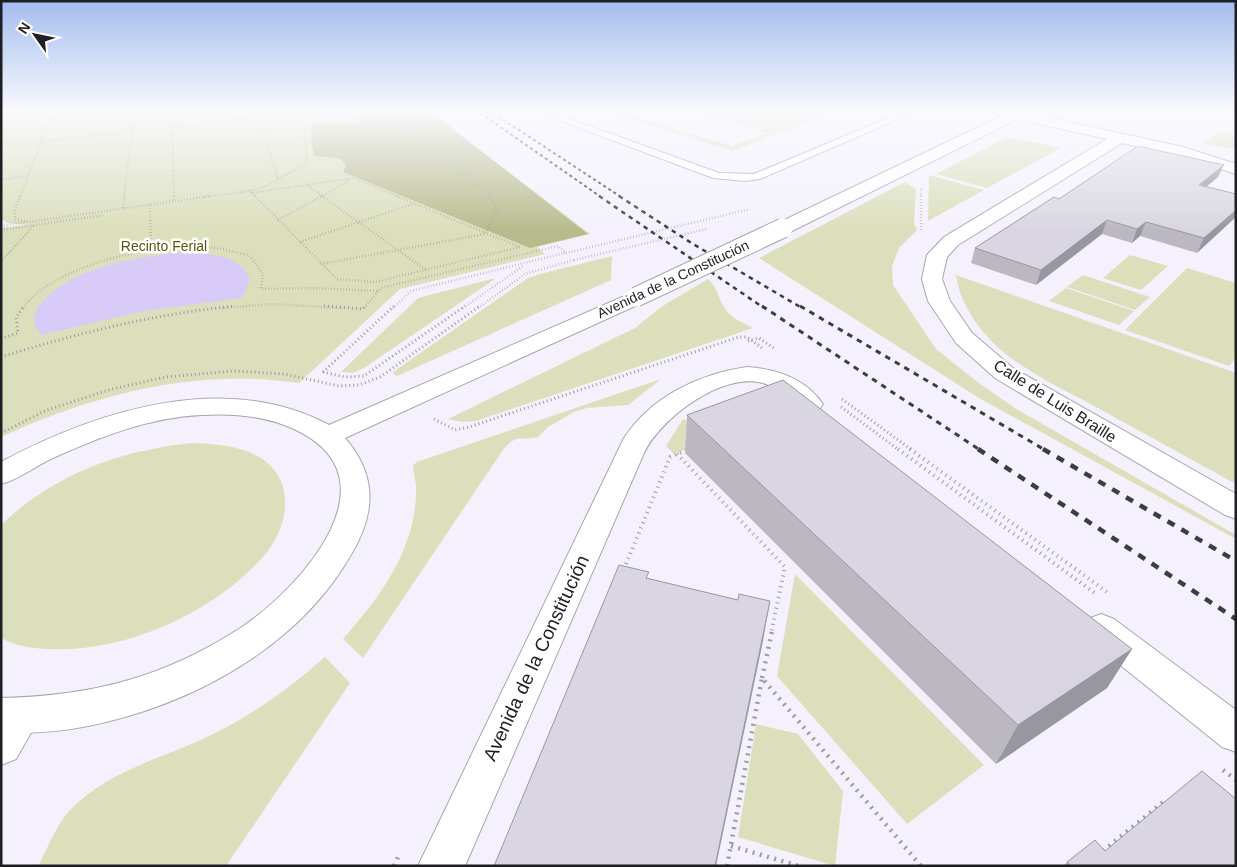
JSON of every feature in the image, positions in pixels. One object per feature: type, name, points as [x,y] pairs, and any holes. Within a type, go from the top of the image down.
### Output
[{"type":"street","name":"Avenida de la Constitución","points":[[327,436],[636,297],[941,150]]},
{"type":"street","name":"Calle de Luis Braille","points":[[1100,150],[952,242],[937,255],[932,279],[939,301],[964,338],[1004,373],[1236,508]]},
{"type":"street","points":[[1176,150],[1236,169]]},
{"type":"street","name":"Avenida de la Constitución","points":[[441,866],[630,453],[643,430],[671,405],[714,380],[746,374],[762,376],[782,368]]},
{"type":"street","points":[[782,368],[838,408]]},
{"type":"street","points":[[1,474],[36,454],[70,439],[113,424],[171,411],[233,407],[286,415],[327,436],[343,453],[353,474],[355,499],[349,526],[335,556],[311,588],[278,620],[235,650],[186,677],[130,698],[7,727]]},
{"type":"street","points":[[1090,605],[1236,734]]},
{"type":"lane","points":[[647,150],[717,176],[745,178],[756,177],[819,150]]},
{"type":"path","points":[[28,222],[15,219],[15,210],[37,150]]},
{"type":"path","points":[[123,208],[130,150]]},
{"type":"path","points":[[173,150],[174,201]]},
{"type":"path","points":[[270,150],[278,179]]},
{"type":"path","points":[[1,226],[249,190],[272,184],[306,164],[307,150]]},
{"type":"path","points":[[440,150],[453,158],[458,167],[493,198],[497,209],[485,234]]},
{"type":"path","points":[[1,180],[28,176]]},
{"type":"path","points":[[249,190],[251,193],[337,279],[375,282],[520,248],[353,178],[251,193]]},
{"type":"path","points":[[278,220],[353,178]]},
{"type":"path","points":[[921,184],[921,232]]},
{"type":"path","points":[[306,185],[427,270]]},
{"type":"path","points":[[300,242],[413,204]]},
{"type":"path","points":[[150,205],[151,249]]},
{"type":"path","points":[[525,264],[364,376],[345,377],[323,372],[412,291],[753,208]]},
{"type":"path","points":[[1,230],[104,215]]},
{"type":"path","points":[[1,262],[34,225]]},
{"type":"path","points":[[1,433],[47,410],[112,389],[166,377],[233,371],[284,374],[339,386],[359,385],[380,377],[525,274],[574,260],[709,228]]},
{"type":"path","points":[[322,264],[485,234]]},
{"type":"path","points":[[1,339],[18,333],[15,320],[23,305],[40,290],[55,281],[90,264],[151,249],[207,246],[230,249],[248,255],[259,264],[264,276],[261,289],[312,288],[378,292]]},
{"type":"path","points":[[1,357],[48,341],[116,324],[182,313],[271,304],[363,309],[381,288],[558,246],[566,253]]},
{"type":"path","points":[[380,377],[444,426],[454,430],[469,427],[739,336],[767,352]]},
{"type":"path","points":[[749,340],[759,338],[782,368]]},
{"type":"path","points":[[838,408],[1116,599]]},
{"type":"path","points":[[838,408],[1090,605]]},
{"type":"path","points":[[622,575],[670,457],[696,446]]},
{"type":"path","points":[[677,454],[785,567],[727,866]]},
{"type":"path","points":[[762,678],[921,866]]},
{"type":"path","points":[[1100,854],[1166,800],[1173,806]]},
{"type":"path","points":[[731,846],[799,866]]},
{"type":"green space","name":"Recinto Ferial","points":[[1,150],[481,150],[590,234],[537,247],[545,254],[400,289],[299,383],[260,379],[222,379],[146,388],[73,408],[1,437],[1,228],[26,225],[8,223],[1,219]]},
{"type":"green space","points":[[313,150],[480,150],[588,234],[530,248],[343,172],[346,165],[342,160],[314,156]]},
{"type":"green space","points":[[981,150],[1056,150],[987,188],[936,174]]},
{"type":"green space","points":[[929,175],[984,190],[928,221]]},
{"type":"green space","points":[[905,182],[916,189],[914,224],[917,230],[899,248],[892,266],[893,285],[936,349],[980,384],[1018,410],[1236,535],[1236,539],[979,398],[759,258]]},
{"type":"green space","points":[[1130,255],[1168,266],[1141,290],[1103,278]]},
{"type":"green space","points":[[612,256],[611,280],[397,376],[394,374],[393,372],[528,278]]},
{"type":"green space","points":[[1187,268],[1236,283],[1236,357],[1229,366],[1125,330]]},
{"type":"green space","points":[[956,275],[1236,373],[1236,484],[1031,372],[1011,358],[992,342],[975,321],[958,287]]},
{"type":"green space","points":[[1083,275],[1150,297],[1135,310],[1067,287]]},
{"type":"green space","points":[[495,279],[364,368],[353,373],[341,372],[418,298]]},
{"type":"green space","points":[[708,279],[729,313],[753,328],[476,421],[462,422],[448,419],[635,328],[661,307]]},
{"type":"green space","points":[[1066,288],[1134,311],[1119,325],[1049,301]]},
{"type":"green space","points":[[661,379],[628,405],[587,408],[574,412],[548,427],[538,437],[515,439],[512,441],[503,450],[363,658],[343,639],[382,590],[409,536],[414,517],[416,492],[413,465],[417,462]]},
{"type":"green space","points":[[683,419],[716,436],[674,454],[666,446]]},
{"type":"green space","points":[[193,443],[228,446],[249,452],[265,461],[276,472],[283,485],[284,515],[280,530],[262,558],[239,580],[213,600],[184,617],[152,631],[86,648],[54,649],[19,645],[1,638],[1,525],[22,507],[66,478],[115,459],[140,452],[166,446]]},
{"type":"green space","points":[[795,574],[984,765],[907,824],[777,676]]},
{"type":"green space","points":[[325,657],[350,683],[226,866],[38,866],[60,823],[70,810],[102,784],[138,766],[194,743],[243,718],[299,679]]},
{"type":"green space","points":[[756,724],[798,734],[843,791],[835,866],[738,837]]},
{"type":"shaded area","points":[[179,253],[210,254],[238,264],[250,280],[242,298],[144,311],[41,335],[36,327],[34,318],[39,306],[56,289],[71,280],[88,272],[125,261]]},
{"type":"building","points":[[1131,150],[1158,150],[1224,165],[1199,185],[1236,194],[1236,210],[1204,238],[1146,222],[1137,229],[1107,220],[1041,270],[975,248],[1054,197],[1059,199]]},
{"type":"building","points":[[783,380],[1132,649],[1018,725],[687,415]]},
{"type":"building","points":[[619,565],[649,572],[646,578],[738,600],[739,594],[770,601],[715,866],[494,866]]},
{"type":"building","points":[[1202,771],[1236,799],[1236,866],[1071,866],[1067,862],[1095,840],[1105,851]]},
{"type":"railway","points":[[534,150],[601,197]]},
{"type":"railway","points":[[550,150],[621,197]]},
{"type":"railway","points":[[599,196],[764,308]]},
{"type":"railway","points":[[619,196],[693,244],[802,308]]},
{"type":"railway","points":[[762,306],[980,450]]},
{"type":"railway","points":[[800,306],[1045,450]]},
{"type":"railway","points":[[978,449],[1236,619]]},
{"type":"railway","points":[[1043,449],[1236,561]]}]
